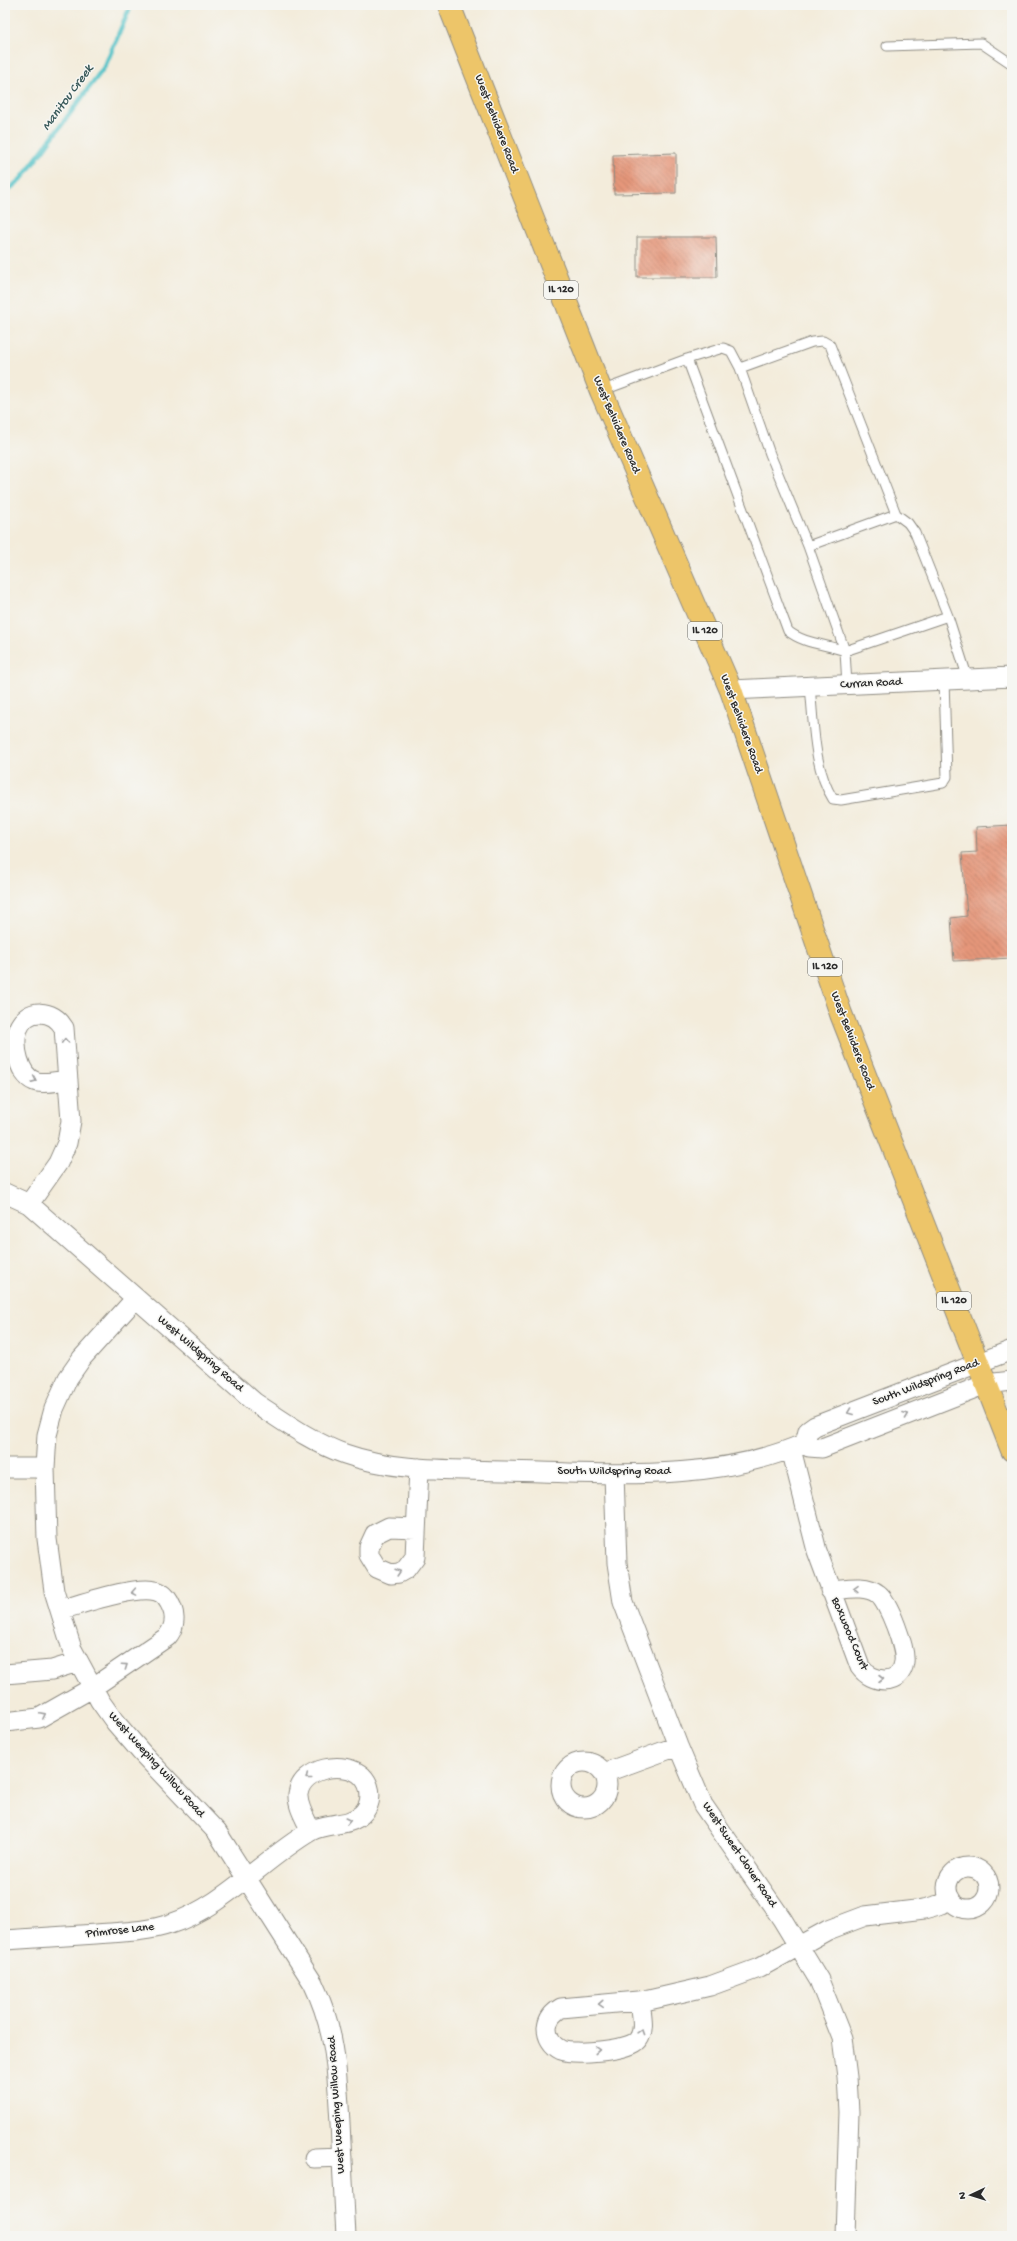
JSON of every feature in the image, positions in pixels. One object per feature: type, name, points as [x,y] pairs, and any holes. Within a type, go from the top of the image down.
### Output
[{"type":"main road","name":"West Belvidere Road","points":[[449,5],[601,391],[731,690],[841,1014],[1012,1450]]},
{"type":"street","name":"Curran Road","points":[[731,690],[1012,677]]},
{"type":"street","points":[[29,1204],[58,1163],[67,1143],[71,1121],[68,1080]]},
{"type":"street","name":"West Wildspring Road","points":[[5,1193],[29,1204],[254,1402],[294,1429],[345,1454],[397,1468],[419,1468]]},
{"type":"street","name":"West Weeping Willow Road","points":[[136,1298],[82,1358],[68,1378],[54,1409],[48,1435],[45,1468],[47,1539],[54,1591],[72,1649],[92,1688],[115,1722],[217,1832],[313,1983],[331,2030],[336,2060],[346,2236]]},
{"type":"street","name":"South Wildspring Road","points":[[798,1446],[808,1432],[815,1426],[1012,1350]]},
{"type":"street","name":"South Wildspring Road","points":[[419,1468],[614,1474],[687,1472],[769,1458],[798,1446],[822,1448],[986,1384],[1012,1382]]},
{"type":"street","name":"Boxwood Court","points":[[798,1446],[808,1519],[830,1590],[863,1671],[876,1680],[886,1680],[894,1677],[901,1671],[904,1663],[904,1652],[886,1603],[878,1594],[869,1589],[830,1590]]},
{"type":"street","points":[[5,1468],[45,1468]]},
{"type":"street","points":[[416,1528],[419,1468]]},
{"type":"street","name":"West Sweet Clover Road","points":[[614,1474],[617,1563],[623,1602],[678,1746],[703,1804],[819,1980],[842,2038],[847,2078],[849,2112],[845,2236]]},
{"type":"street","points":[[5,1722],[39,1718],[92,1688],[167,1637],[174,1627],[175,1615],[172,1606],[161,1592],[144,1590],[60,1610]]},
{"type":"street","points":[[5,1674],[52,1670],[78,1662]]},
{"type":"street","points":[[604,1773],[678,1746]]},
{"type":"street","name":"Primrose Lane","points":[[5,1940],[142,1931],[170,1924],[198,1913],[311,1831]]},
{"type":"street","points":[[640,2001],[643,2026],[638,2040],[632,2045],[617,2049],[568,2052],[554,2046],[549,2039],[547,2032],[550,2018],[561,2008],[640,2001],[710,1986],[759,1968],[828,1930],[865,1916],[924,1909],[942,1904],[950,1898]]},
{"type":"street","points":[[314,2158],[342,2157]]},
{"type":"lane","points":[[887,46],[981,43],[1012,64]]},
{"type":"lane","points":[[740,368],[812,342],[823,341],[830,346],[896,514],[908,524],[915,533],[948,616],[968,679]]},
{"type":"lane","points":[[601,391],[687,359],[723,348],[731,351],[740,368],[770,454],[808,546],[845,651],[847,685]]},
{"type":"lane","points":[[687,359],[788,631],[797,638],[828,645],[845,651],[948,616]]},
{"type":"lane","points":[[808,546],[896,514]]},
{"type":"lane","points":[[810,687],[818,758],[828,791],[833,799],[841,800],[944,783],[947,777],[944,680]]},
{"type":"building","points":[[676,153],[676,193],[614,194],[613,155]]},
{"type":"building","points":[[637,237],[716,237],[717,277],[637,277]]},
{"type":"building","points":[[1012,825],[1012,958],[954,961],[951,918],[967,916],[962,853],[977,852],[976,827]]},
{"type":"waterway","name":"Manitou Creek","points":[[5,193],[22,178],[105,66],[131,5]]}]
